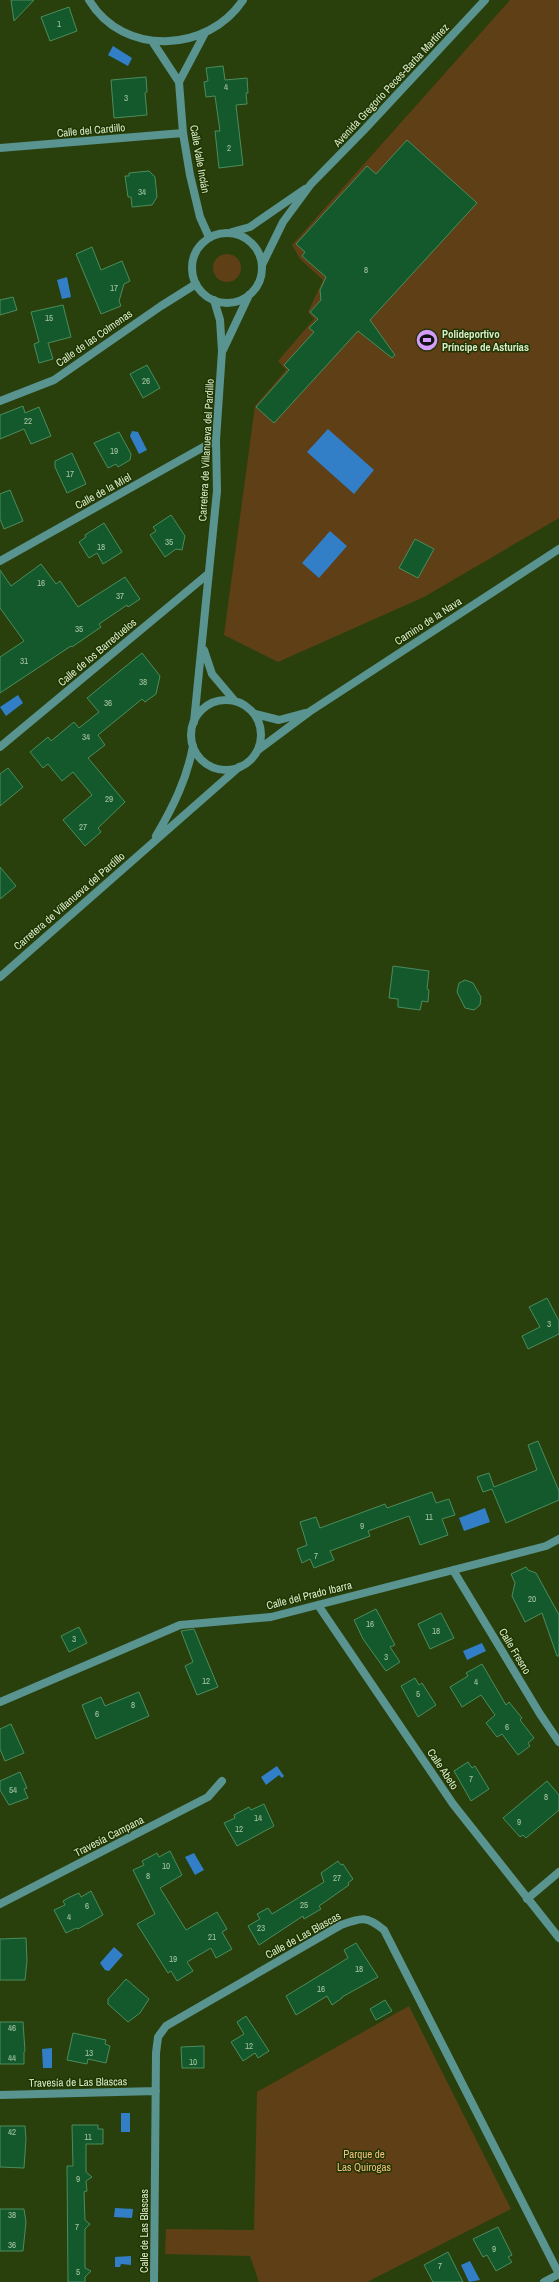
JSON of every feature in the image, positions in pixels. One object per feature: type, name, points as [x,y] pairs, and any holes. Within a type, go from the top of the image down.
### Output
[{"type":"street","points":[[89,0],[103,18],[118,28],[134,36],[152,41],[170,42],[187,40],[206,33],[222,24],[236,10],[243,0]]},
{"type":"street","name":"Avenida Gregorio Peces-Barba Martínez","points":[[262,265],[283,222],[311,184],[363,131],[485,0]]},
{"type":"street","points":[[179,82],[206,33]]},
{"type":"street","name":"Calle Valle Inclán","points":[[152,41],[179,82],[183,133],[192,182],[200,217],[209,238]]},
{"type":"street","name":"Calle del Cardillo","points":[[0,148],[183,133]]},
{"type":"street","name":"Avenida Gregorio Peces-Barba Martínez","points":[[231,233],[250,226],[311,184]]},
{"type":"street","points":[[219,233],[231,233],[240,235],[252,244],[260,256],[262,265],[259,282],[249,295],[236,302],[214,300],[204,293],[196,284],[193,274],[194,258],[201,244],[219,233]]},
{"type":"street","name":"Calle de las Colmenas","points":[[0,401],[54,380],[161,306],[196,284]]},
{"type":"street","name":"Carretera de Villanueva del Pardillo","points":[[222,351],[249,295]]},
{"type":"street","name":"Carretera de Villanueva del Pardillo","points":[[194,722],[203,646],[208,574],[217,492],[216,440],[222,351],[220,320],[214,300]]},
{"type":"street","name":"Calle de la Miel","points":[[0,561],[216,440]]},
{"type":"street","name":"Camino de la Nava","points":[[258,750],[309,712],[559,549]]},
{"type":"street","name":"Calle de los Barreduelos","points":[[0,747],[208,574]]},
{"type":"street","name":"Carretera de Villanueva del Pardillo","points":[[203,646],[212,674],[234,700]]},
{"type":"street","points":[[234,700],[242,703],[254,714],[261,732],[258,750],[253,758],[239,767],[228,770],[217,768],[207,763],[199,756],[193,746],[191,734],[194,722],[206,707],[214,702],[234,700]]},
{"type":"street","name":"Camino de la Nava","points":[[254,714],[279,720],[309,712]]},
{"type":"street","name":"Carretera de Villanueva del Pardillo","points":[[153,842],[173,808],[188,772],[193,746]]},
{"type":"street","name":"Carretera de Villanueva del Pardillo","points":[[0,977],[239,767]]},
{"type":"street","name":"Calle del Prado Ibarra","points":[[0,1702],[180,1625],[271,1617],[546,1546],[559,1539]]},
{"type":"street","name":"Calle Fresno","points":[[453,1570],[559,1742]]},
{"type":"street","name":"Calle Abeto","points":[[318,1605],[453,1804],[559,1938]]},
{"type":"street","name":"Travesía Campana","points":[[0,1904],[208,1798],[222,1781]]},
{"type":"street","points":[[527,1899],[559,1872]]},
{"type":"street","name":"Calle de Las Blascas","points":[[154,2282],[158,2037],[166,2026],[342,1925],[356,1920],[371,1920],[384,1930],[559,2274]]},
{"type":"street","name":"Travesía de Las Blascas","points":[[0,2095],[156,2091]]},
{"type":"street","points":[[544,2282],[559,2274]]},
{"type":"green space","name":"Polideportivo Príncipe de Asturias","points":[[510,0],[559,0],[559,518],[424,597],[278,662],[224,635],[255,406],[286,370],[278,361],[314,319],[308,312],[323,280],[300,259],[292,245]]},
{"type":"green space","points":[[227,254],[237,258],[241,268],[237,278],[227,282],[217,278],[213,268],[217,258]]},
{"type":"green space","name":"Parque de Las Quirogas","points":[[409,2006],[511,2209],[367,2282],[259,2282],[250,2256],[165,2254],[166,2229],[254,2230],[257,2092]]},
{"type":"water","points":[[113,46],[132,58],[128,66],[108,55]]},
{"type":"water","points":[[67,277],[71,297],[62,299],[57,280]]},
{"type":"water","points":[[328,429],[374,470],[354,494],[307,452]]},
{"type":"water","points":[[132,431],[138,432],[147,450],[139,454],[130,436]]},
{"type":"water","points":[[330,531],[347,546],[319,578],[302,563]]},
{"type":"water","points":[[18,695],[23,703],[6,716],[0,707]]},
{"type":"water","points":[[485,1508],[490,1522],[464,1531],[459,1518]]},
{"type":"water","points":[[482,1643],[486,1651],[467,1660],[463,1651]]},
{"type":"water","points":[[277,1766],[284,1776],[282,1778],[279,1775],[266,1785],[261,1777]]},
{"type":"water","points":[[194,1853],[204,1870],[195,1875],[185,1857]]},
{"type":"water","points":[[114,1947],[123,1955],[109,1971],[105,1970],[100,1963]]},
{"type":"water","points":[[52,2048],[52,2068],[43,2068],[42,2049]]},
{"type":"water","points":[[121,2113],[130,2113],[130,2132],[121,2132]]},
{"type":"water","points":[[115,2208],[133,2209],[132,2218],[114,2217]]},
{"type":"water","points":[[131,2256],[131,2265],[121,2264],[120,2267],[115,2267],[115,2257]]},
{"type":"water","points":[[470,2261],[480,2280],[469,2282],[461,2265]]},
{"type":"building","points":[[11,0],[34,0],[14,21]]},
{"type":"building","points":[[69,7],[77,31],[50,41],[41,17]]},
{"type":"building","points":[[223,66],[225,80],[247,78],[248,93],[246,93],[247,104],[236,105],[243,165],[219,168],[215,131],[220,131],[215,96],[206,97],[204,82],[208,81],[206,68]]},
{"type":"building","points":[[146,77],[147,92],[145,93],[147,115],[114,118],[111,80]]},
{"type":"building","points":[[407,140],[477,203],[370,320],[395,355],[392,358],[358,331],[274,423],[256,407],[289,370],[284,365],[314,332],[309,328],[318,319],[310,312],[321,300],[320,290],[326,277],[302,256],[305,252],[296,244],[367,166],[376,174]]},
{"type":"building","points":[[149,171],[155,177],[157,197],[152,205],[132,207],[131,197],[128,197],[125,176],[129,176],[129,173]]},
{"type":"building","points":[[92,247],[101,270],[122,261],[130,281],[124,284],[119,301],[121,306],[101,314],[76,254]]},
{"type":"building","points":[[13,297],[17,310],[0,315],[0,300]]},
{"type":"building","points":[[63,305],[71,337],[48,343],[53,359],[39,363],[34,344],[39,342],[31,312]]},
{"type":"building","points":[[147,365],[160,388],[143,398],[130,374]]},
{"type":"building","points":[[23,406],[25,413],[39,407],[51,436],[31,444],[24,429],[0,439],[0,415]]},
{"type":"building","points":[[119,432],[131,454],[130,460],[118,467],[116,464],[108,468],[94,443]]},
{"type":"building","points":[[72,453],[86,484],[67,493],[55,467],[55,461]]},
{"type":"building","points":[[10,490],[23,521],[4,529],[0,519],[0,494]]},
{"type":"building","points":[[171,515],[185,536],[182,550],[176,549],[165,557],[150,535],[156,531],[153,527]]},
{"type":"building","points":[[104,523],[122,552],[103,564],[97,553],[89,558],[79,542],[86,537],[85,535]]},
{"type":"building","points":[[415,539],[434,549],[418,578],[399,568]]},
{"type":"building","points":[[41,564],[56,584],[60,581],[78,607],[125,577],[140,599],[128,607],[127,605],[99,624],[101,627],[0,693],[0,657],[24,641],[0,608],[0,570],[11,586]]},
{"type":"building","points":[[142,653],[160,676],[156,694],[145,702],[142,699],[98,735],[105,745],[88,758],[125,802],[98,828],[101,832],[85,846],[63,820],[92,795],[73,772],[62,781],[48,764],[43,768],[30,752],[48,737],[51,741],[74,722],[79,728],[99,712],[87,698]]},
{"type":"building","points":[[8,768],[23,787],[0,806],[0,774]]},
{"type":"building","points":[[0,867],[16,886],[0,899]]},
{"type":"building","points":[[393,966],[429,971],[427,989],[429,990],[428,1002],[422,1001],[420,1010],[398,1007],[398,999],[389,998]]},
{"type":"building","points":[[465,980],[473,983],[481,997],[480,1005],[474,1010],[465,1008],[457,992],[459,983]]},
{"type":"building","points":[[547,1298],[559,1321],[559,1334],[528,1349],[522,1336],[540,1327],[529,1307]]},
{"type":"building","points":[[538,1441],[559,1491],[559,1500],[506,1523],[492,1489],[483,1492],[477,1477],[489,1473],[494,1487],[537,1470],[528,1445]]},
{"type":"building","points":[[432,1492],[436,1503],[449,1499],[455,1515],[442,1519],[448,1535],[420,1545],[409,1516],[368,1531],[370,1536],[330,1551],[334,1560],[314,1568],[310,1559],[302,1563],[297,1549],[307,1545],[300,1522],[316,1517],[320,1528],[385,1504],[387,1508]]},
{"type":"building","points":[[526,1567],[528,1570],[536,1573],[559,1615],[559,1656],[557,1656],[542,1613],[525,1622],[512,1596],[515,1583],[511,1574]]},
{"type":"building","points":[[376,1609],[395,1645],[390,1647],[400,1662],[386,1671],[363,1639],[354,1620]]},
{"type":"building","points":[[441,1613],[454,1638],[430,1649],[418,1624]]},
{"type":"building","points":[[79,1627],[87,1643],[69,1652],[61,1636]]},
{"type":"building","points":[[194,1629],[218,1687],[197,1695],[185,1666],[193,1662],[181,1631]]},
{"type":"building","points":[[482,1664],[506,1705],[509,1702],[522,1718],[520,1720],[534,1738],[528,1743],[530,1746],[518,1755],[502,1734],[497,1737],[486,1723],[495,1715],[481,1695],[462,1707],[450,1687],[468,1676],[466,1673]]},
{"type":"building","points":[[415,1678],[419,1685],[422,1683],[436,1705],[418,1717],[401,1686]]},
{"type":"building","points":[[139,1692],[149,1716],[96,1739],[82,1705],[101,1697],[105,1706]]},
{"type":"building","points":[[11,1724],[24,1753],[5,1761],[0,1749],[0,1729]]},
{"type":"building","points":[[468,1762],[472,1768],[475,1766],[489,1789],[471,1801],[454,1771]]},
{"type":"building","points":[[20,1772],[27,1788],[24,1789],[28,1798],[9,1805],[0,1790],[0,1781]]},
{"type":"building","points":[[547,1781],[559,1795],[559,1810],[526,1838],[523,1835],[520,1837],[503,1818]]},
{"type":"building","points":[[264,1804],[274,1826],[237,1846],[224,1823],[235,1818],[234,1815],[249,1807],[251,1810]]},
{"type":"building","points":[[170,1851],[182,1875],[160,1888],[186,1930],[217,1912],[227,1929],[222,1932],[232,1949],[216,1958],[211,1948],[187,1962],[193,1971],[177,1981],[171,1971],[168,1973],[137,1924],[155,1914],[133,1870],[144,1865],[142,1861],[157,1853],[159,1857]]},
{"type":"building","points":[[338,1861],[341,1865],[343,1864],[353,1879],[348,1883],[349,1885],[319,1906],[321,1909],[304,1919],[303,1916],[259,1945],[248,1926],[260,1919],[257,1914],[268,1908],[272,1914],[324,1882],[321,1873]]},
{"type":"building","points":[[91,1891],[103,1915],[78,1929],[76,1928],[66,1933],[54,1910],[65,1905],[63,1901],[70,1897],[79,1893],[81,1897]]},
{"type":"building","points":[[26,1938],[27,1961],[25,1980],[0,1980],[0,1939]]},
{"type":"building","points":[[356,1943],[378,1977],[342,1997],[332,2005],[327,1996],[296,2015],[286,1996],[348,1958],[344,1950]]},
{"type":"building","points":[[126,1979],[149,1999],[140,2013],[128,2022],[108,2004],[108,1999]]},
{"type":"building","points":[[385,2000],[392,2011],[376,2020],[370,2009]]},
{"type":"building","points":[[246,2016],[269,2051],[258,2058],[255,2053],[243,2061],[231,2042],[244,2034],[237,2022]]},
{"type":"building","points":[[0,2022],[23,2022],[25,2051],[24,2064],[0,2064]]},
{"type":"building","points":[[73,2033],[106,2040],[105,2044],[110,2046],[106,2063],[88,2059],[87,2064],[67,2060]]},
{"type":"building","points":[[204,2046],[204,2068],[182,2068],[181,2047]]},
{"type":"building","points":[[72,2125],[98,2125],[98,2129],[103,2129],[103,2144],[86,2144],[86,2172],[92,2177],[86,2181],[87,2191],[84,2192],[85,2220],[90,2224],[85,2229],[85,2268],[91,2271],[85,2277],[85,2282],[68,2282],[67,2166],[73,2166]]},
{"type":"building","points":[[0,2126],[25,2126],[26,2139],[24,2168],[0,2167]]},
{"type":"building","points":[[0,2209],[24,2209],[26,2222],[23,2251],[0,2251]]},
{"type":"building","points":[[498,2227],[512,2255],[508,2257],[512,2262],[496,2271],[487,2255],[483,2257],[473,2239]]},
{"type":"building","points":[[448,2252],[463,2282],[433,2282],[424,2265]]},
{"type":"place","name":"Polideportivo Príncipe de Asturias","points":[[427,340]]}]
